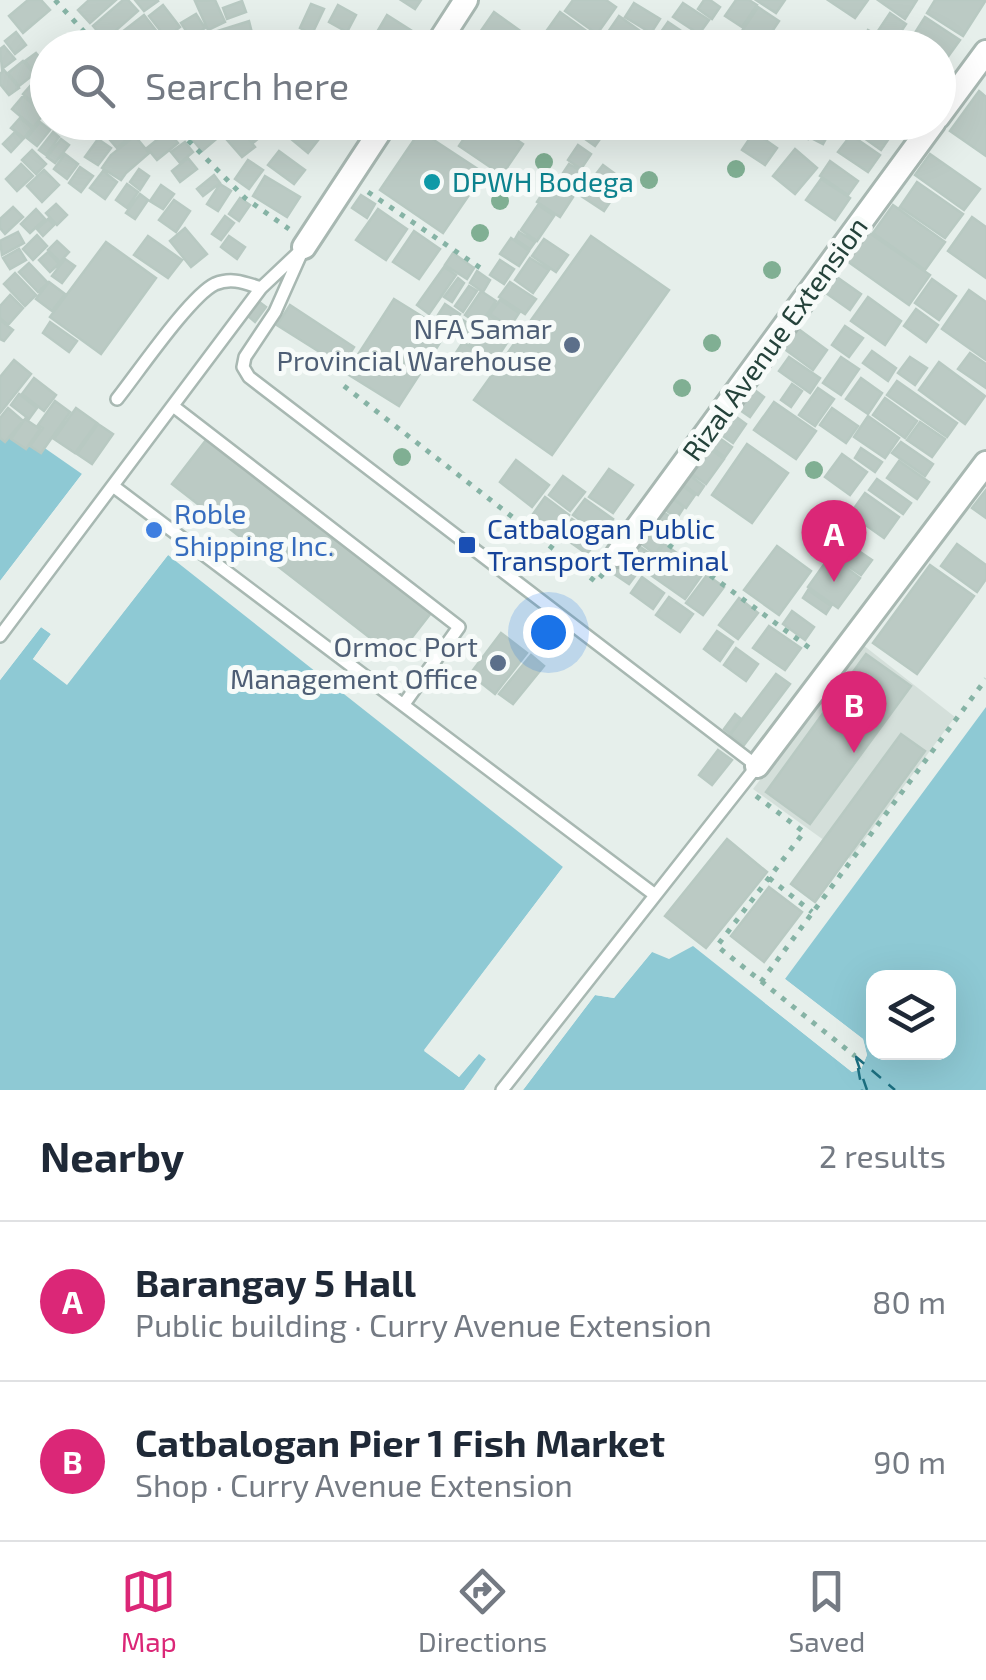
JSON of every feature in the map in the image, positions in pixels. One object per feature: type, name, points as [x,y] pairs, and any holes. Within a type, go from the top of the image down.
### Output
[{"type":"street","points":[[447,30],[466,0]]},
{"type":"street","name":"Rizal Avenue Extension","points":[[956,93],[986,52]]},
{"type":"street","points":[[306,245],[374,140]]},
{"type":"street","name":"Rizal Avenue Extension","points":[[610,564],[921,140]]},
{"type":"street","points":[[757,766],[986,463]]},
{"type":"lane","points":[[0,636],[261,288],[306,245]]},
{"type":"lane","points":[[306,245],[276,312],[245,357],[243,367],[249,377],[757,766],[502,1090]]},
{"type":"lane","points":[[117,399],[194,302],[214,285],[235,279],[261,288]]},
{"type":"lane","points":[[173,406],[459,627],[404,704]]},
{"type":"lane","points":[[113,486],[655,895]]},
{"type":"path","points":[[54,0],[82,30]]},
{"type":"path","points":[[188,140],[244,198],[306,245]]},
{"type":"path","points":[[349,179],[482,270]]},
{"type":"path","points":[[344,386],[596,582],[610,564]]},
{"type":"path","points":[[640,524],[834,666]]},
{"type":"path","points":[[761,982],[986,679]]},
{"type":"path","points":[[742,785],[804,832],[717,946],[856,1056]]},
{"type":"path","points":[[769,878],[812,912]]},
{"type":"shaded area","points":[[863,645],[955,717],[850,859],[753,789]]},
{"type":"water","points":[[0,417],[82,474],[0,581]]},
{"type":"water","points":[[168,555],[563,867],[424,1050],[459,1077],[479,1053],[487,1060],[464,1090],[0,1090],[0,680],[41,627],[51,634],[33,659],[67,684]]},
{"type":"water","points":[[986,707],[986,1090],[523,1090],[595,995],[614,998],[652,952],[669,959],[693,946],[852,1072],[861,1069],[866,1057],[956,1060],[956,970],[866,970],[866,1051],[863,1039],[785,979]]},
{"type":"pier","points":[[82,474],[85,478],[0,586],[0,581]]},
{"type":"pier","points":[[164,552],[168,555],[67,685],[33,659],[51,634],[41,627],[0,680],[0,672],[41,622],[56,634],[40,658],[66,678]]},
{"type":"pier","points":[[563,867],[567,870],[431,1050],[458,1070],[477,1048],[491,1056],[491,1062],[470,1090],[464,1090],[486,1059],[479,1054],[459,1077],[424,1051]]},
{"type":"pier","points":[[651,947],[655,948],[614,998],[595,995],[523,1090],[518,1090],[591,991],[612,993]]},
{"type":"pier","points":[[785,979],[863,1039],[866,1057],[861,1069],[852,1072],[765,1003],[768,999],[853,1066],[857,1065],[862,1055],[858,1042],[781,983]]},
{"type":"building","points":[[28,0],[41,0],[50,10],[23,33],[9,16]]},
{"type":"building","points":[[89,0],[116,0],[90,23],[78,10]]},
{"type":"building","points":[[123,0],[138,11],[116,30],[96,30],[93,26]]},
{"type":"building","points":[[135,0],[157,0],[158,1],[144,11]]},
{"type":"building","points":[[215,0],[225,22],[208,30],[195,1]]},
{"type":"building","points":[[401,0],[421,0],[415,9]]},
{"type":"building","points":[[573,0],[606,0],[616,7],[600,30],[591,30],[565,11]]},
{"type":"building","points":[[704,0],[720,7],[712,19],[698,9]]},
{"type":"building","points":[[736,0],[749,0],[757,5],[742,27],[725,16]]},
{"type":"building","points":[[756,0],[785,0],[776,13]]},
{"type":"building","points":[[828,0],[868,0],[855,18]]},
{"type":"building","points":[[878,0],[917,0],[905,19]]},
{"type":"building","points":[[935,0],[986,0],[963,36],[927,13]]},
{"type":"building","points":[[242,1],[246,12],[227,19],[223,8]]},
{"type":"building","points":[[634,3],[660,19],[653,30],[646,30],[625,17]]},
{"type":"building","points":[[683,3],[709,20],[702,30],[693,30],[673,17]]},
{"type":"building","points":[[311,4],[324,9],[314,30],[300,28]]},
{"type":"building","points":[[163,5],[180,27],[160,30],[149,16]]},
{"type":"building","points":[[338,5],[356,15],[348,30],[329,22]]},
{"type":"building","points":[[758,7],[779,21],[773,30],[743,30]]},
{"type":"building","points":[[494,12],[519,30],[482,30]]},
{"type":"building","points":[[560,12],[585,30],[547,30]]},
{"type":"building","points":[[890,13],[906,24],[902,30],[879,30]]},
{"type":"building","points":[[196,14],[205,28],[186,30],[181,23]]},
{"type":"building","points":[[144,15],[156,30],[125,30]]},
{"type":"building","points":[[387,15],[410,30],[378,30]]},
{"type":"building","points":[[619,16],[639,30],[609,30]]},
{"type":"building","points":[[925,17],[945,30],[917,30]]},
{"type":"building","points":[[249,21],[251,30],[220,30]]},
{"type":"building","points":[[668,22],[680,30],[662,30]]},
{"type":"building","points":[[16,32],[26,45],[15,54],[5,41]]},
{"type":"building","points":[[4,46],[15,59],[2,69],[0,49]]},
{"type":"building","points":[[23,61],[30,69],[30,77],[19,86],[8,73]]},
{"type":"building","points":[[4,70],[19,88],[9,95],[0,84]]},
{"type":"building","points":[[979,91],[986,97],[986,156],[956,135],[956,123]]},
{"type":"building","points":[[23,96],[30,102],[30,124],[12,109]]},
{"type":"building","points":[[20,118],[30,130],[24,138],[11,128]]},
{"type":"building","points":[[15,132],[23,139],[11,152],[3,144]]},
{"type":"building","points":[[47,140],[57,140],[46,155],[39,150]]},
{"type":"building","points":[[60,140],[69,145],[55,163],[47,157]]},
{"type":"building","points":[[97,140],[111,148],[98,165],[85,157]]},
{"type":"building","points":[[110,140],[126,140],[117,148]]},
{"type":"building","points":[[130,140],[138,140],[149,153],[121,180],[102,168]]},
{"type":"building","points":[[157,140],[178,143],[157,160],[147,148]]},
{"type":"building","points":[[193,140],[215,140],[202,151]]},
{"type":"building","points":[[227,140],[249,140],[255,147],[242,157]]},
{"type":"building","points":[[292,140],[318,140],[308,153]]},
{"type":"building","name":"DPWH Bodega","points":[[414,140],[434,140],[484,173],[443,233],[380,190]]},
{"type":"building","points":[[463,140],[517,140],[523,144],[502,175],[459,146]]},
{"type":"building","points":[[749,140],[766,140],[777,148],[765,165],[742,150]]},
{"type":"building","points":[[847,140],[858,140],[880,155],[868,172],[838,152]]},
{"type":"building","points":[[867,140],[888,140],[881,150]]},
{"type":"building","points":[[185,142],[193,152],[180,163],[171,152]]},
{"type":"building","points":[[578,145],[591,154],[581,169],[568,160]]},
{"type":"building","points":[[795,149],[817,168],[795,194],[773,176]]},
{"type":"building","points":[[32,150],[46,164],[36,174],[22,160]]},
{"type":"building","points":[[279,151],[305,170],[294,184],[268,165]]},
{"type":"building","points":[[65,154],[78,164],[67,179],[54,169]]},
{"type":"building","points":[[930,154],[980,189],[964,210],[915,175]]},
{"type":"building","points":[[188,158],[197,169],[180,182],[172,171]]},
{"type":"building","points":[[248,160],[263,170],[249,189],[235,179]]},
{"type":"building","points":[[830,161],[858,181],[848,195],[820,176]]},
{"type":"building","points":[[21,164],[33,176],[17,191],[6,179]]},
{"type":"building","points":[[569,164],[590,177],[580,192],[559,179]]},
{"type":"building","points":[[603,165],[618,176],[609,189],[593,178]]},
{"type":"building","points":[[80,167],[93,176],[81,192],[69,183]]},
{"type":"building","points":[[139,169],[149,176],[140,190],[130,182]]},
{"type":"building","points":[[44,170],[59,185],[42,202],[27,186]]},
{"type":"building","points":[[103,171],[117,182],[105,199],[90,188]]},
{"type":"building","points":[[214,175],[220,183],[203,196],[197,189]]},
{"type":"building","points":[[265,176],[300,197],[287,217],[253,196]]},
{"type":"building","points":[[821,179],[850,198],[835,220],[806,200]]},
{"type":"building","points":[[591,181],[614,196],[604,211],[581,196]]},
{"type":"building","points":[[550,182],[573,197],[560,217],[537,202]]},
{"type":"building","points":[[917,182],[963,214],[945,238],[900,207]]},
{"type":"building","points":[[127,184],[138,192],[127,208],[116,200]]},
{"type":"building","points":[[220,184],[231,191],[218,211],[207,204]]},
{"type":"building","points":[[161,185],[174,194],[163,209],[150,201]]},
{"type":"building","points":[[140,194],[148,200],[135,219],[126,213]]},
{"type":"building","points":[[361,195],[375,204],[367,218],[352,208]]},
{"type":"building","points":[[240,198],[250,205],[239,221],[229,214]]},
{"type":"building","points":[[174,200],[190,211],[176,232],[159,220]]},
{"type":"building","points":[[56,204],[67,215],[57,225],[46,213]]},
{"type":"building","points":[[538,205],[554,216],[537,241],[521,230]]},
{"type":"building","points":[[893,205],[945,242],[925,270],[873,233]]},
{"type":"building","points":[[13,207],[23,217],[5,234],[0,219]]},
{"type":"building","points":[[36,209],[45,219],[30,233],[21,224]]},
{"type":"building","points":[[378,209],[407,229],[386,260],[356,240]]},
{"type":"building","points":[[225,216],[234,223],[221,240],[212,234]]},
{"type":"building","points":[[972,217],[986,227],[986,278],[948,251]]},
{"type":"building","points":[[48,219],[54,225],[43,236],[37,229]]},
{"type":"building","points":[[185,228],[207,254],[191,267],[170,241]]},
{"type":"building","points":[[414,231],[440,249],[419,279],[393,262]]},
{"type":"building","points":[[18,232],[24,243],[2,255],[0,241]]},
{"type":"building","points":[[519,232],[535,242],[530,249],[515,239]]},
{"type":"building","points":[[868,232],[930,275],[909,305],[847,261]]},
{"type":"building","points":[[37,235],[47,246],[33,260],[23,249]]},
{"type":"building","points":[[148,236],[182,260],[168,278],[134,255]]},
{"type":"building","points":[[229,236],[245,247],[237,259],[221,247]]},
{"type":"building","name":"NFA Samar Provincial Warehouse","points":[[591,236],[669,290],[552,455],[474,400]]},
{"type":"building","points":[[511,238],[529,251],[519,266],[500,254]]},
{"type":"building","points":[[544,239],[568,255],[556,272],[532,256]]},
{"type":"building","points":[[57,241],[69,252],[60,262],[48,250]]},
{"type":"building","points":[[106,242],[156,278],[101,354],[50,317]]},
{"type":"building","points":[[19,249],[26,260],[10,269],[3,258]]},
{"type":"building","points":[[48,252],[59,264],[50,272],[39,260]]},
{"type":"building","points":[[453,253],[474,268],[467,279],[445,265]]},
{"type":"building","points":[[530,258],[549,270],[533,293],[515,280]]},
{"type":"building","points":[[65,259],[75,266],[62,283],[52,276]]},
{"type":"building","points":[[500,260],[514,269],[504,284],[490,275]]},
{"type":"building","points":[[29,263],[48,283],[38,292],[19,272]]},
{"type":"building","points":[[444,267],[456,275],[429,314],[417,305]]},
{"type":"building","points":[[477,271],[490,280],[483,292],[470,283]]},
{"type":"building","points":[[15,273],[36,295],[25,306],[4,284]]},
{"type":"building","points":[[834,275],[861,294],[850,310],[823,291]]},
{"type":"building","points":[[458,278],[464,283],[452,302],[444,297]]},
{"type":"building","points":[[932,279],[956,296],[939,320],[915,303]]},
{"type":"building","points":[[49,282],[65,294],[52,311],[36,299]]},
{"type":"building","points":[[510,282],[536,299],[525,314],[499,297]]},
{"type":"building","points":[[469,286],[477,291],[463,312],[455,306]]},
{"type":"building","points":[[969,290],[986,302],[986,360],[942,329]]},
{"type":"building","points":[[481,291],[496,301],[480,325],[465,315]]},
{"type":"building","points":[[10,295],[23,308],[8,325],[0,318],[0,306]]},
{"type":"building","points":[[868,297],[901,321],[885,345],[851,321]]},
{"type":"building","points":[[394,299],[447,332],[399,406],[346,373]]},
{"type":"building","points":[[500,300],[519,313],[510,327],[490,314]]},
{"type":"building","points":[[258,301],[266,307],[255,322],[247,315]]},
{"type":"building","points":[[445,304],[460,314],[450,327],[436,318]]},
{"type":"building","points":[[290,305],[354,347],[342,366],[277,325]]},
{"type":"building","points":[[916,309],[938,325],[926,342],[904,326]]},
{"type":"building","points":[[489,315],[514,332],[495,361],[470,344]]},
{"type":"building","points":[[0,320],[13,330],[4,341],[0,339]]},
{"type":"building","points":[[463,320],[473,327],[465,338],[455,331]]},
{"type":"building","points":[[50,322],[77,341],[69,352],[43,333]]},
{"type":"building","points":[[793,325],[827,350],[813,370],[779,345]]},
{"type":"building","points":[[845,326],[863,338],[849,357],[832,345]]},
{"type":"building","points":[[463,342],[475,350],[461,370],[450,362]]},
{"type":"building","points":[[872,351],[896,368],[888,381],[863,363]]},
{"type":"building","points":[[970,353],[986,364],[986,388],[958,369]]},
{"type":"building","points":[[789,357],[820,378],[810,393],[779,371]]},
{"type":"building","points":[[841,357],[859,369],[841,395],[823,383]]},
{"type":"building","points":[[910,357],[927,368],[915,385],[898,373]]},
{"type":"building","points":[[14,360],[31,374],[0,413],[0,377]]},
{"type":"building","points":[[939,362],[985,396],[965,424],[919,390]]},
{"type":"building","points":[[34,378],[56,395],[44,411],[22,394]]},
{"type":"building","points":[[861,378],[882,393],[868,414],[846,399]]},
{"type":"building","points":[[897,381],[957,423],[947,437],[887,395]]},
{"type":"building","points":[[792,384],[802,391],[791,407],[781,400]]},
{"type":"building","points":[[748,385],[764,397],[750,417],[734,406]]},
{"type":"building","points":[[818,388],[834,399],[815,426],[799,415]]},
{"type":"building","points":[[19,394],[37,408],[29,419],[11,405]]},
{"type":"building","points":[[885,398],[917,421],[905,438],[873,415]]},
{"type":"building","points":[[55,401],[70,412],[41,453],[30,446],[43,428],[38,425]]},
{"type":"building","points":[[774,402],[816,431],[796,459],[754,430]]},
{"type":"building","points":[[8,408],[23,421],[5,442],[0,438],[0,418]]},
{"type":"building","points":[[76,408],[97,423],[75,453],[54,439]]},
{"type":"building","points":[[832,408],[858,426],[846,443],[820,425]]},
{"type":"building","points":[[731,413],[746,424],[733,443],[717,432]]},
{"type":"building","points":[[868,416],[899,438],[885,458],[854,437]]},
{"type":"building","points":[[25,419],[40,429],[26,449],[11,439]]},
{"type":"building","points":[[920,422],[945,439],[932,457],[907,440]]},
{"type":"building","points":[[98,424],[113,434],[92,464],[77,454]]},
{"type":"building","points":[[711,432],[732,447],[725,457],[704,442]]},
{"type":"building","points":[[206,440],[431,613],[396,658],[172,484]]},
{"type":"building","points":[[901,442],[933,464],[925,476],[892,453]]},
{"type":"building","points":[[703,444],[724,459],[706,484],[685,469]]},
{"type":"building","points":[[747,444],[788,473],[752,523],[712,495]]},
{"type":"building","points":[[861,448],[882,462],[875,472],[855,458]]},
{"type":"building","points":[[842,454],[867,472],[850,495],[825,477]]},
{"type":"building","points":[[516,460],[549,485],[532,507],[500,482]]},
{"type":"building","points":[[899,461],[929,482],[917,499],[887,478]]},
{"type":"building","points":[[609,469],[633,485],[613,513],[589,497]]},
{"type":"building","points":[[684,471],[704,486],[698,495],[677,480]]},
{"type":"building","points":[[563,476],[585,492],[570,511],[549,495]]},
{"type":"building","points":[[877,479],[911,503],[903,514],[869,490]]},
{"type":"building","points":[[676,481],[695,495],[686,508],[667,494]]},
{"type":"building","points":[[986,490],[986,518],[972,508]]},
{"type":"building","points":[[865,493],[899,517],[884,538],[850,514]]},
{"type":"building","points":[[669,496],[684,507],[677,518],[661,507]]},
{"type":"building","points":[[545,497],[569,515],[556,531],[533,514]]},
{"type":"building","points":[[585,499],[613,519],[601,535],[573,515]]},
{"type":"building","points":[[657,508],[675,520],[665,535],[647,522]]},
{"type":"building","points":[[572,519],[599,538],[587,554],[560,535]]},
{"type":"building","points":[[643,529],[663,543],[655,554],[636,540]]},
{"type":"building","points":[[633,542],[652,555],[644,567],[625,554]]},
{"type":"building","points":[[664,544],[704,572],[685,599],[645,571]]},
{"type":"building","points":[[957,544],[986,565],[986,579],[977,592],[941,566]]},
{"type":"building","points":[[850,545],[872,560],[861,575],[839,560]]},
{"type":"building","points":[[777,546],[811,571],[779,615],[744,590]]},
{"type":"building","points":[[830,556],[860,578],[838,608],[808,587]]},
{"type":"building","points":[[623,561],[638,572],[629,584],[614,574]]},
{"type":"building","points":[[930,565],[974,596],[917,674],[873,643]]},
{"type":"building","points":[[707,575],[724,587],[703,615],[686,603]]},
{"type":"building","points":[[642,577],[664,593],[653,609],[631,593]]},
{"type":"building","points":[[808,590],[831,606],[826,614],[803,598]]},
{"type":"building","points":[[669,597],[693,614],[680,632],[656,615]]},
{"type":"building","points":[[739,598],[758,613],[738,639],[719,625]]},
{"type":"building","points":[[792,611],[814,627],[805,640],[783,624]]},
{"type":"building","points":[[769,626],[801,648],[785,670],[753,648]]},
{"type":"building","points":[[717,631],[733,642],[720,661],[704,649]]},
{"type":"building","name":"Ormoc Port Management Office","points":[[501,633],[527,653],[495,694],[470,674]]},
{"type":"building","points":[[736,648],[758,664],[746,681],[724,665]]},
{"type":"building","points":[[866,654],[911,686],[810,824],[766,792]]},
{"type":"building","points":[[531,655],[544,666],[513,704],[499,694]]},
{"type":"building","points":[[776,674],[790,684],[744,745],[730,735]]},
{"type":"building","points":[[735,714],[741,719],[730,734],[724,729]]},
{"type":"building","points":[[901,734],[925,751],[815,902],[791,884]]},
{"type":"building","points":[[718,750],[732,760],[712,785],[699,775]]},
{"type":"building","points":[[727,839],[767,872],[706,948],[665,916]]},
{"type":"building","points":[[769,887],[802,912],[764,962],[731,936]]},
{"type":"ferry route","points":[[855,1056],[895,1090]]},
{"type":"ferry route","points":[[856,1058],[867,1090]]},
{"type":"ferry route","points":[[858,1068],[862,1090]]},
{"type":"place","name":"DPWH Bodega","points":[[432,182]]},
{"type":"place","name":"NFA Samar Provincial Warehouse","points":[[572,345]]},
{"type":"place","name":"Roble Shipping Inc.","points":[[154,530]]},
{"type":"place","name":"Catbalogan Public Transport Terminal","points":[[467,545]]},
{"type":"place","name":"Barangay 5 Hall","points":[[834,582]]},
{"type":"place","name":"Ormoc Port Management Office","points":[[498,663]]},
{"type":"place","name":"Catbalogan Pier 1 Fish Market","points":[[854,753]]}]
